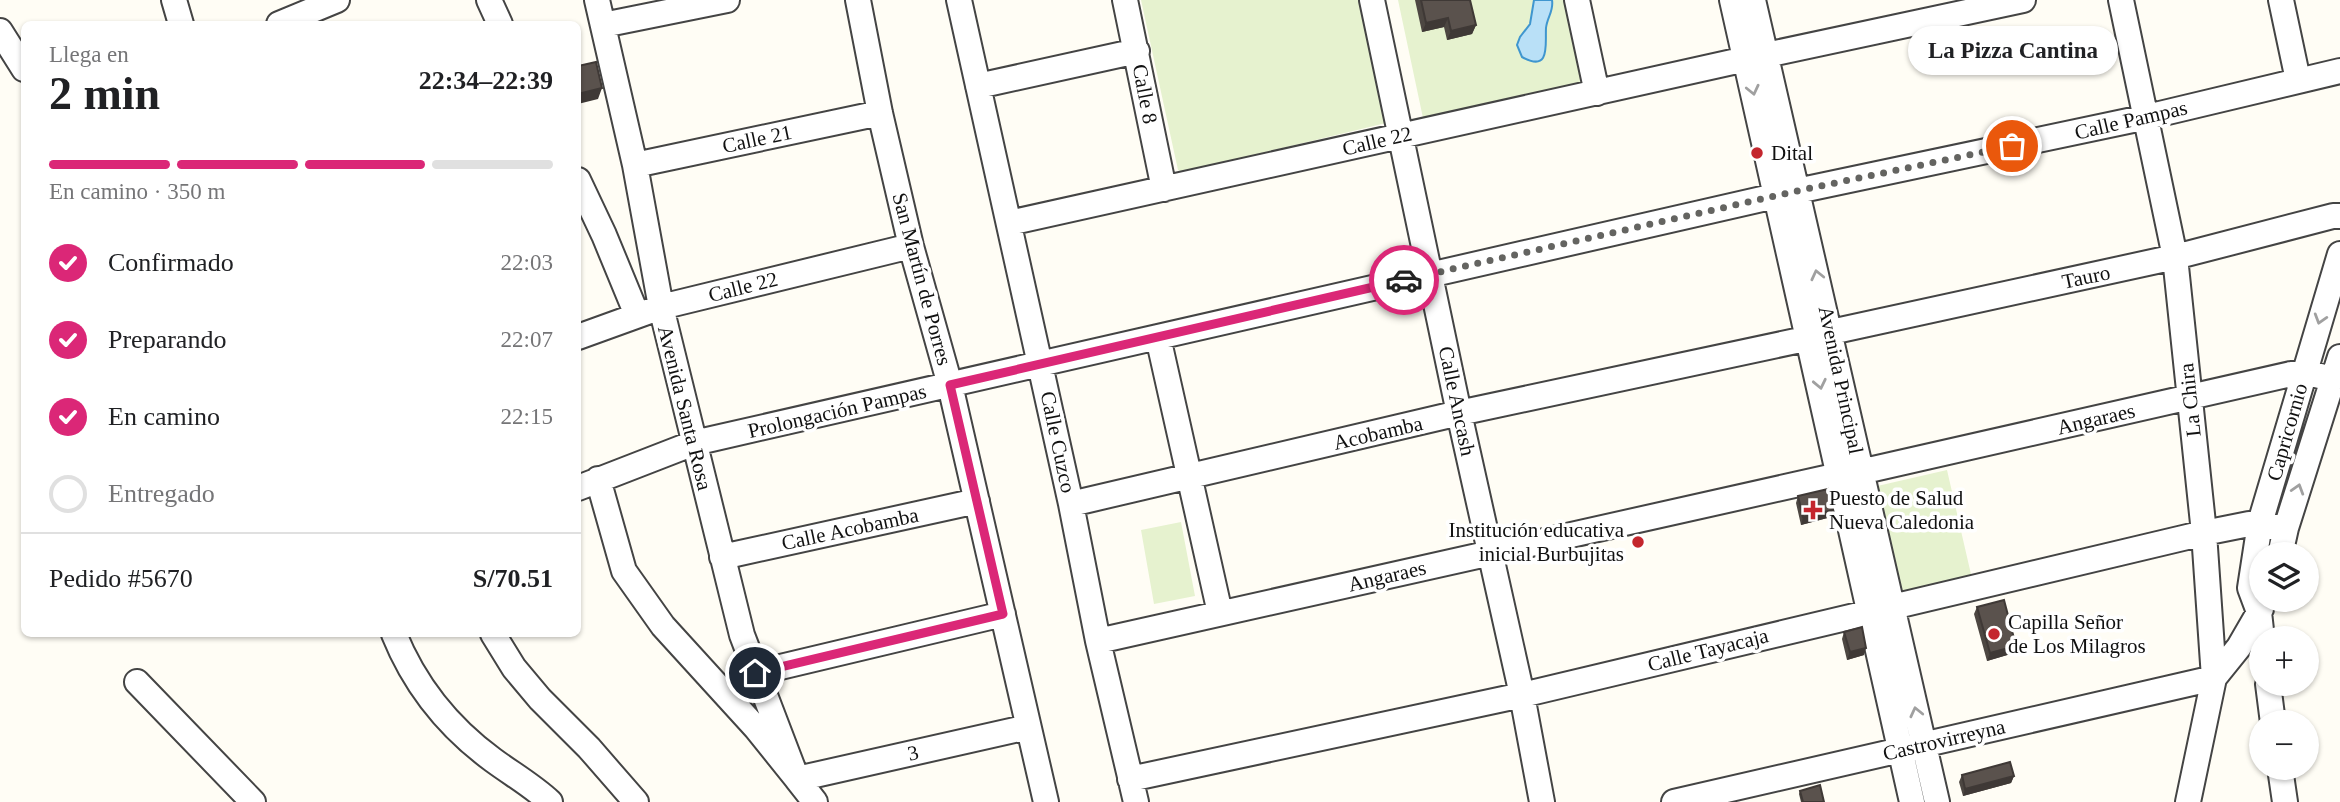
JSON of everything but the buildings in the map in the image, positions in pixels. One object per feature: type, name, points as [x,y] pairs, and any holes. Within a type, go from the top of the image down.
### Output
[{"type":"street","points":[[174,0],[180,21]]},
{"type":"street","points":[[286,21],[337,0]]},
{"type":"street","points":[[489,0],[499,21]]},
{"type":"street","name":"Avenida Santa Rosa","points":[[597,0],[635,165],[661,307],[742,635],[797,779],[815,802]]},
{"type":"street","points":[[603,25],[727,0]]},
{"type":"street","name":"San Martín de Porres","points":[[858,0],[880,113],[911,246],[950,385],[1046,802]]},
{"type":"street","name":"Calle Cuzco","points":[[959,0],[1133,791]]},
{"type":"street","name":"Calle 8","points":[[1125,0],[1164,189]]},
{"type":"street","name":"Calle Ancash","points":[[1372,0],[1459,414],[1522,695],[1542,802]]},
{"type":"street","points":[[1577,0],[1597,93]]},
{"type":"street","name":"Avenida Principal","points":[[1732,0],[1756,57]]},
{"type":"street","name":"Avenida Principal","points":[[1753,0],[1756,57],[1880,610],[1912,747],[1937,802]]},
{"type":"street","name":"Calle 22","points":[[1009,223],[2023,0]]},
{"type":"street","name":"La Chira","points":[[2121,0],[2175,257],[2204,533],[2214,678],[2188,802]]},
{"type":"street","points":[[2281,0],[2298,80]]},
{"type":"street","points":[[0,31],[21,64]]},
{"type":"street","points":[[978,86],[1136,51]]},
{"type":"street","name":"Calle Pampas","points":[[1787,193],[2147,117],[2340,71]]},
{"type":"street","name":"Calle 21","points":[[635,165],[880,113]]},
{"type":"street","points":[[581,189],[604,235],[636,315]]},
{"type":"street","name":"Prolongación Pampas","points":[[588,483],[694,443],[1787,193]]},
{"type":"street","name":"Tauro","points":[[1820,335],[2175,257],[2340,216]]},
{"type":"street","name":"Calle 22","points":[[581,336],[661,307],[911,246]]},
{"type":"street","name":"Capricornio","points":[[2257,542],[2260,523],[2340,254]]},
{"type":"street","name":"Acobamba","points":[[1071,505],[1459,414],[1820,335]]},
{"type":"street","points":[[1158,337],[1220,613]]},
{"type":"street","name":"Capricornio","points":[[2283,542],[2336,368]]},
{"type":"street","name":"Angaraes","points":[[1098,641],[2304,372],[2336,368]]},
{"type":"street","points":[[588,483],[624,571],[663,626],[756,728],[797,779]]},
{"type":"street","name":"Calle Acobamba","points":[[722,557],[977,501]]},
{"type":"street","name":"Calle Tayacaja","points":[[1133,791],[1522,695],[2204,533],[2260,523],[2286,528]]},
{"type":"street","points":[[2214,678],[2239,647],[2259,612]]},
{"type":"street","points":[[755,673],[1003,614]]},
{"type":"street","points":[[395,637],[419,685],[455,729],[550,802]]},
{"type":"street","points":[[495,637],[531,689],[589,748],[636,802]]},
{"type":"street","name":"Castrovirreyna","points":[[1674,802],[2214,678]]},
{"type":"street","points":[[137,682],[253,802]]},
{"type":"street","name":"3","points":[[797,779],[1028,727]]},
{"type":"street","name":"Avenida Principal","points":[[1912,747],[1912,802]]},
{"type":"street","points":[[2282,780],[2285,802]]},
{"type":"green space","points":[[1141,0],[1360,0],[1386,123],[1183,172],[1178,170]]},
{"type":"green space","points":[[1398,0],[1570,0],[1587,83],[1423,118]]},
{"type":"green space","points":[[1947,470],[1973,583],[1899,600],[1873,487]]},
{"type":"green space","points":[[1181,522],[1195,596],[1154,604],[1141,530]]},
{"type":"water","points":[[1534,0],[1552,0],[1546,28],[1546,48],[1542,59],[1538,61],[1522,57],[1517,45],[1530,24]]},
{"type":"way so far","points":[[1404,280],[1797,191],[2012,146]]},
{"type":"place","name":"La Pizza Cantina","points":[[2012,146]]},
{"type":"place","name":"Dital","points":[[1757,153]]},
{"type":"place","name":"Puesto de Salud Nueva Caledonia","points":[[1813,510]]},
{"type":"place","name":"Institución educativa inicial Burbujitas","points":[[1638,542]]},
{"type":"place","name":"Capilla Señor de Los Milagros","points":[[1994,634]]},
{"type":"route","points":[[755,673],[1003,614],[950,385],[1404,280]]}]
